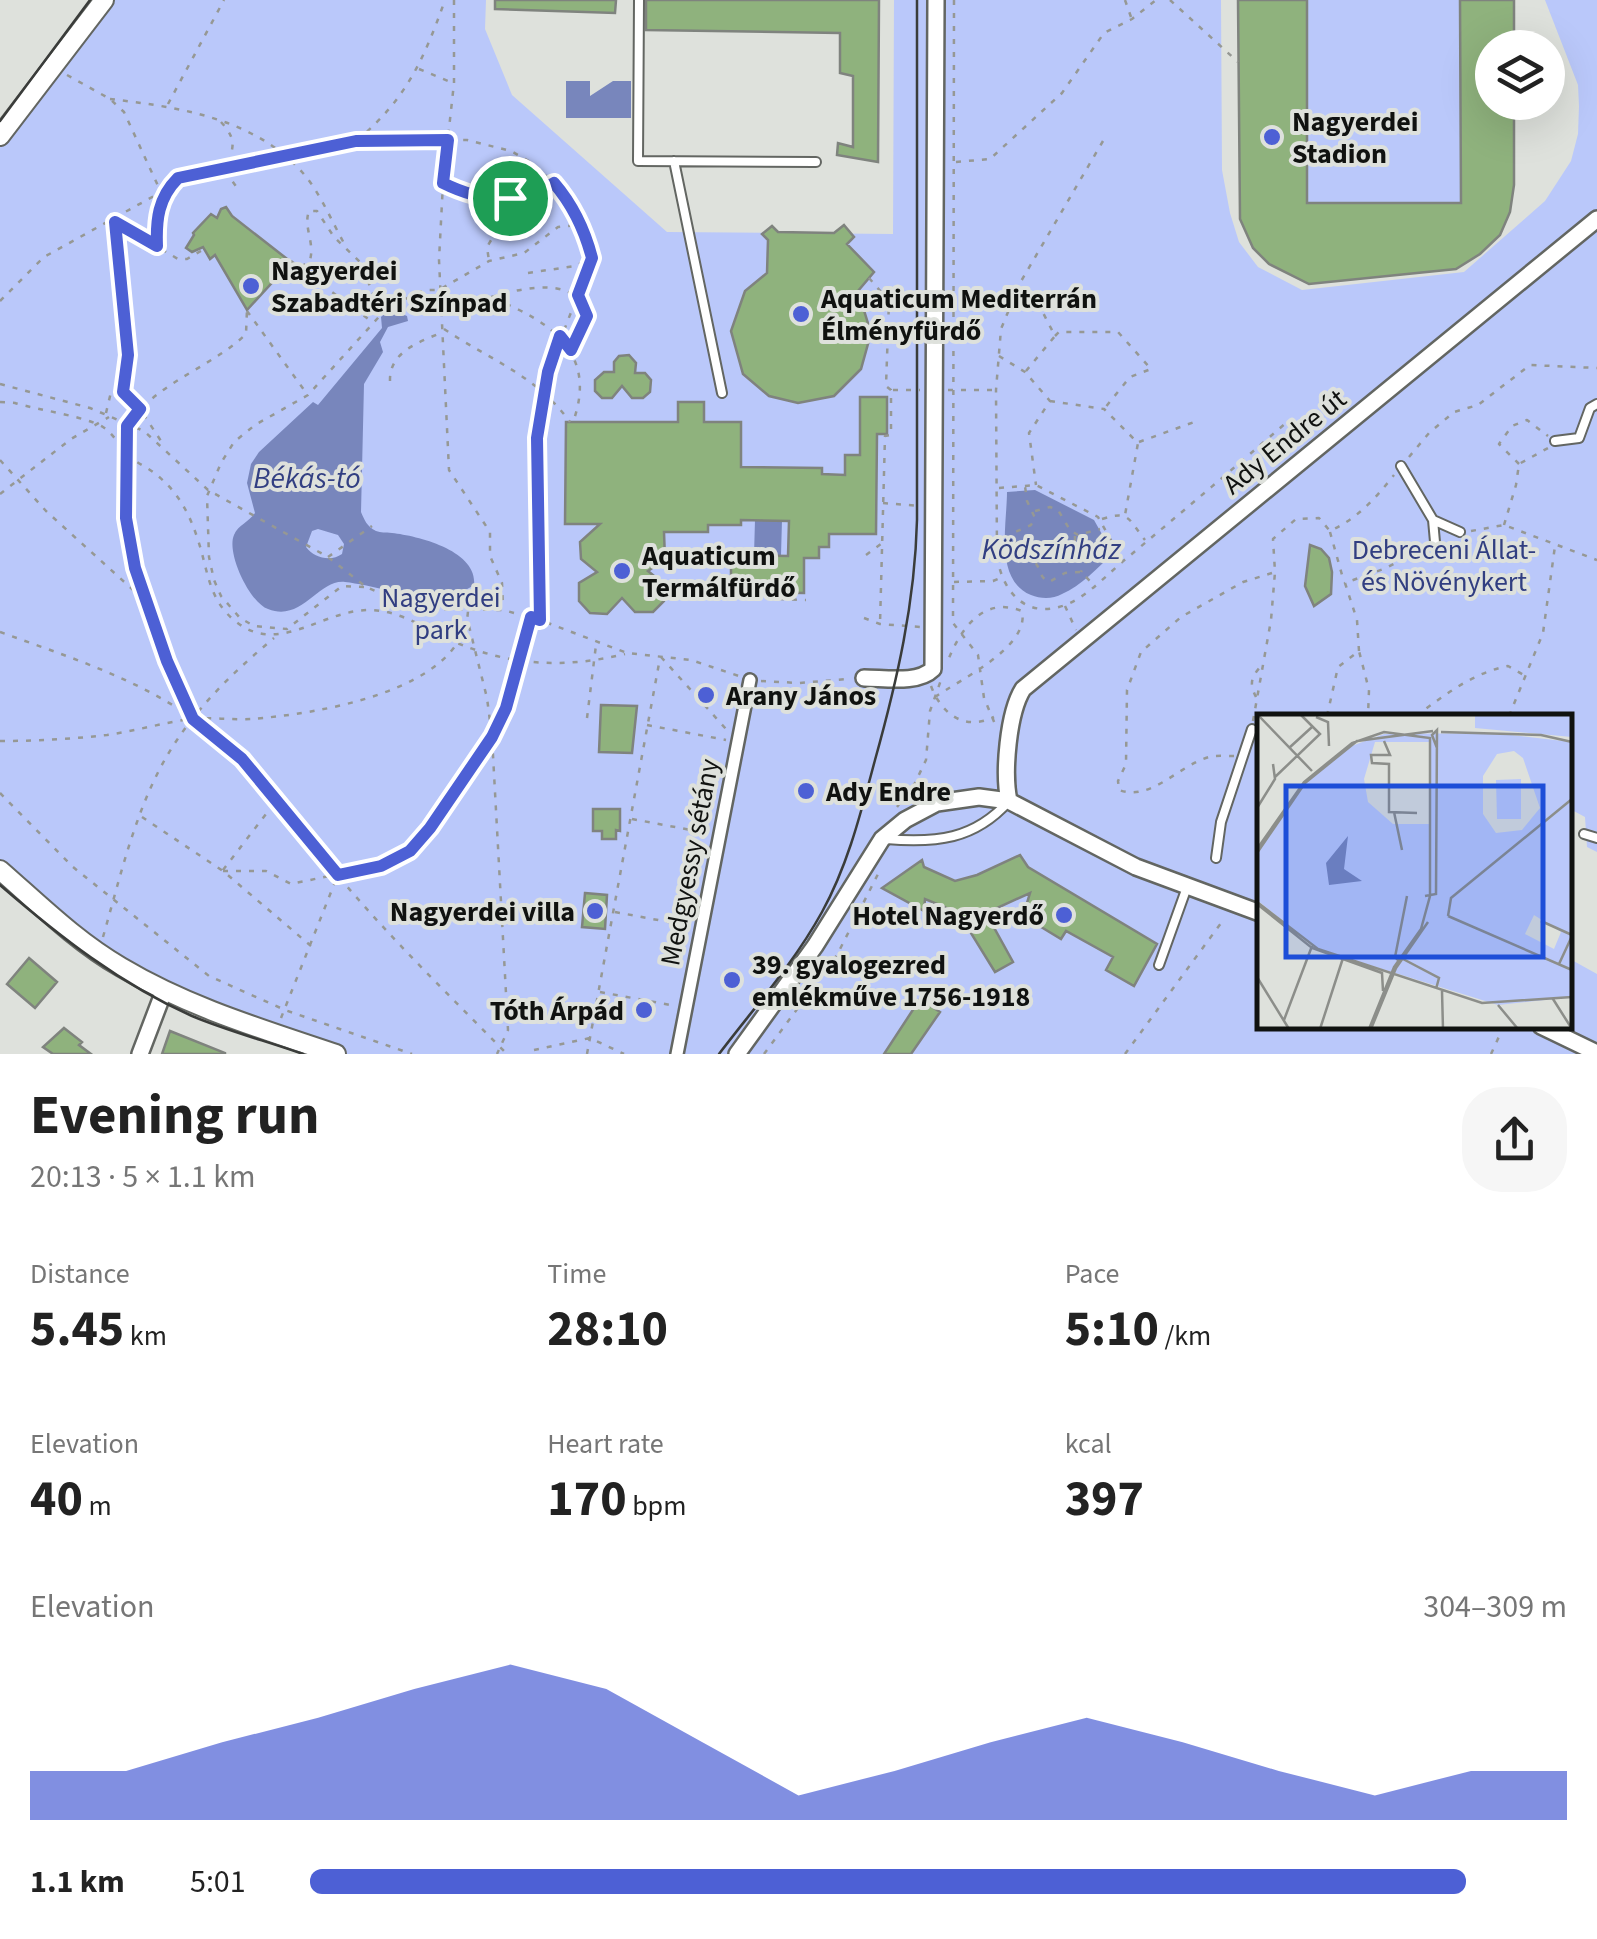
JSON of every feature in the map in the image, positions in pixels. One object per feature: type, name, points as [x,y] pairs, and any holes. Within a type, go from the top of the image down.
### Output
[{"type":"street","points":[[0,136],[104,0]]},
{"type":"street","points":[[864,678],[934,677],[936,0]]},
{"type":"street","name":"Ady Endre út","points":[[1009,800],[1006,789],[1012,711],[1023,689],[1597,219]]},
{"type":"street","name":"Medgyessy sétány","points":[[677,1054],[750,680]]},
{"type":"street","points":[[737,1054],[815,946],[882,838],[937,803],[979,798],[1009,800],[1136,868],[1257,912]]},
{"type":"street","points":[[0,870],[98,952],[164,991],[200,1008],[336,1054]]},
{"type":"street","points":[[140,1054],[164,991]]},
{"type":"street","points":[[1546,1029],[1597,1053]]},
{"type":"lane","points":[[639,0],[638,160],[816,162]]},
{"type":"lane","points":[[674,161],[722,393]]},
{"type":"lane","points":[[1555,442],[1580,438],[1590,408],[1597,404]]},
{"type":"lane","points":[[1401,466],[1433,520],[1435,542]]},
{"type":"lane","points":[[1433,520],[1460,532]]},
{"type":"lane","points":[[1216,858],[1221,822],[1252,729]]},
{"type":"lane","points":[[882,838],[940,841],[964,835],[982,826],[1009,800]]},
{"type":"lane","points":[[1584,834],[1597,838]]},
{"type":"lane","points":[[1160,965],[1187,886]]},
{"type":"path","points":[[166,106],[224,0]]},
{"type":"path","points":[[356,141],[398,102],[417,68],[444,0]]},
{"type":"path","points":[[454,0],[454,83],[443,183],[439,290],[449,470],[490,532],[490,556],[505,600],[503,610]]},
{"type":"path","points":[[954,0],[952,622],[982,666],[984,698],[995,717],[996,730]]},
{"type":"path","points":[[1125,0],[1132,18]]},
{"type":"path","points":[[955,162],[990,158],[1062,94],[1104,33],[1156,0]]},
{"type":"path","points":[[1170,0],[1238,62]]},
{"type":"path","points":[[53,66],[110,99],[124,112],[160,190]]},
{"type":"path","points":[[417,68],[454,83]]},
{"type":"path","points":[[110,99],[216,118],[285,157],[305,175],[371,282],[381,314]]},
{"type":"path","points":[[216,118],[231,132],[235,145],[228,166],[232,184],[240,192]]},
{"type":"path","points":[[0,300],[44,257],[154,196],[178,178],[356,141],[487,143],[532,163],[554,183],[580,225],[592,258],[560,336],[537,438],[540,620]]},
{"type":"path","points":[[1103,142],[1020,284],[1001,329],[997,488],[1000,578],[1020,601],[1037,608],[1066,606],[1287,422]]},
{"type":"path","points":[[443,183],[492,207],[500,225],[487,246],[489,261]]},
{"type":"path","points":[[478,198],[528,194],[554,183]]},
{"type":"path","points":[[157,246],[156,218],[172,184]]},
{"type":"path","points":[[300,268],[310,260],[313,251],[306,219],[310,211],[320,213],[334,236],[346,246]]},
{"type":"path","points":[[115,216],[128,355],[123,392]]},
{"type":"path","points":[[115,222],[178,259],[187,259],[204,249]]},
{"type":"path","points":[[288,629],[254,626],[232,611],[221,596],[209,556],[208,490],[234,442],[308,394],[381,314],[424,290],[439,290],[489,261],[524,252],[558,228],[580,225]]},
{"type":"path","points":[[528,273],[575,266],[592,258]]},
{"type":"path","points":[[291,261],[372,322]]},
{"type":"path","points":[[869,278],[889,301],[886,386],[891,390],[890,434],[885,436],[880,624]]},
{"type":"path","points":[[440,314],[525,289],[566,289],[578,295],[587,316],[571,350]]},
{"type":"path","points":[[443,330],[521,374],[571,422],[580,396],[571,350],[542,320],[492,298]]},
{"type":"path","points":[[1040,307],[1055,336]]},
{"type":"path","points":[[193,719],[144,600],[126,518],[127,426],[140,409],[176,380],[246,334],[246,310],[308,394]]},
{"type":"path","points":[[390,381],[389,368],[396,358],[443,330]]},
{"type":"path","points":[[1025,372],[1058,332],[1118,332],[1151,369],[1130,377],[1104,409]]},
{"type":"path","points":[[998,355],[1025,372],[1050,401],[1104,409],[1138,442]]},
{"type":"path","points":[[1330,531],[1351,521],[1372,503],[1428,433],[1454,412],[1478,405],[1530,365],[1597,368]]},
{"type":"path","points":[[0,384],[90,408],[144,431],[208,490],[328,557],[366,587],[403,603],[435,609],[503,610],[627,653],[595,661],[541,665],[519,662],[458,643],[395,614],[370,610],[348,613],[277,636],[249,632],[223,609],[208,584],[202,549],[182,502],[166,482],[125,452],[104,428],[0,402]]},
{"type":"path","points":[[0,494],[71,439],[108,416],[111,392],[123,392],[140,409],[165,448]]},
{"type":"path","points":[[1036,485],[1029,433],[1050,401]]},
{"type":"path","points":[[1527,420],[1555,442],[1539,456],[1519,464],[1499,444],[1512,426],[1527,420]]},
{"type":"path","points":[[1138,442],[1197,421]]},
{"type":"path","points":[[1125,515],[1138,442]]},
{"type":"path","points":[[0,460],[46,511],[144,600]]},
{"type":"path","points":[[1504,526],[1519,464]]},
{"type":"path","points":[[997,488],[1036,485],[1100,519],[1125,515],[1146,542]]},
{"type":"path","points":[[1018,557],[1012,536],[1033,523],[1034,512],[1026,488]]},
{"type":"path","points":[[882,503],[955,508]]},
{"type":"path","points":[[1034,512],[1046,507],[1058,510],[1076,534],[1085,536],[1101,529]]},
{"type":"path","points":[[1252,729],[1271,620],[1275,572],[1272,549],[1277,533],[1296,518],[1308,516],[1319,518],[1330,531],[1357,620],[1359,651],[1369,690],[1368,714]]},
{"type":"path","points":[[1100,519],[1101,529],[1122,561]]},
{"type":"path","points":[[328,557],[372,526]]},
{"type":"path","points":[[1460,532],[1504,526],[1597,560]]},
{"type":"path","points":[[1076,534],[1075,547],[1086,562],[1082,572]]},
{"type":"path","points":[[1345,583],[1386,568],[1435,542]]},
{"type":"path","points":[[866,555],[882,544]]},
{"type":"path","points":[[1510,714],[1528,678],[1550,605],[1556,545]]},
{"type":"path","points":[[997,556],[1032,559],[1040,576],[1049,582],[1065,573],[1082,572]]},
{"type":"path","points":[[1082,572],[1094,585]]},
{"type":"path","points":[[1240,756],[1210,757],[1147,790],[1132,794],[1119,790],[1118,782],[1126,764],[1127,690],[1141,652],[1181,617],[1242,582],[1275,572]]},
{"type":"path","points":[[952,582],[1000,578]]},
{"type":"path","points":[[98,952],[149,790],[176,740],[215,692],[277,636],[342,586],[366,587]]},
{"type":"path","points":[[701,596],[806,600]]},
{"type":"path","points":[[1066,606],[1080,640]]},
{"type":"path","points":[[935,696],[1017,638],[1024,620],[1022,612],[1007,608],[980,612],[962,632],[948,661]]},
{"type":"path","points":[[468,609],[468,623],[488,698],[492,737],[508,1030],[497,1054]]},
{"type":"path","points":[[222,871],[266,871],[291,884],[381,866],[410,851],[492,737],[506,708],[531,617]]},
{"type":"path","points":[[864,618],[880,624],[962,632]]},
{"type":"path","points":[[0,741],[108,735],[193,719],[265,717],[312,711],[372,696],[425,674],[449,656],[468,623]]},
{"type":"path","points":[[0,632],[101,669],[193,719],[242,759],[396,941],[507,1054]]},
{"type":"path","points":[[586,718],[596,642]]},
{"type":"path","points":[[1327,714],[1338,667],[1359,651]]},
{"type":"path","points":[[587,1054],[660,656],[738,742]]},
{"type":"path","points":[[1257,698],[1251,686],[1252,676],[1263,664]]},
{"type":"path","points":[[1419,714],[1460,684],[1493,669],[1508,666],[1528,678]]},
{"type":"path","points":[[909,802],[895,810],[926,760],[934,677]]},
{"type":"path","points":[[647,725],[738,742]]},
{"type":"path","points":[[0,793],[74,867],[209,976],[285,1010],[412,1054]]},
{"type":"path","points":[[222,871],[278,799]]},
{"type":"path","points":[[140,816],[222,871],[311,946]]},
{"type":"path","points":[[630,818],[719,835]]},
{"type":"path","points":[[764,1054],[837,955],[881,868]]},
{"type":"path","points":[[275,1033],[338,875]]},
{"type":"path","points":[[613,912],[701,928]]},
{"type":"path","points":[[1125,1054],[1222,923]]},
{"type":"path","points":[[599,992],[685,1008]]},
{"type":"path","points":[[1491,1054],[1502,1030]]},
{"type":"path","points":[[534,1050],[590,1038],[624,1054]]},
{"type":"green space","name":"Nagyerdei park","points":[[104,0],[486,0],[485,29],[512,95],[667,232],[893,234],[894,0],[1221,0],[1222,170],[1230,213],[1239,242],[1258,267],[1302,290],[1464,272],[1545,201],[1571,161],[1578,134],[1579,106],[1578,85],[1565,52],[1565,30],[1557,30],[1545,0],[1597,0],[1597,852],[1587,847],[1585,817],[1572,810],[1572,714],[1257,714],[1257,1029],[1572,1029],[1572,960],[1597,974],[1597,1054],[336,1054],[200,1007],[92,939],[0,862],[0,137]]},
{"type":"green space","points":[[1307,0],[1460,0],[1461,203],[1307,203]]},
{"type":"water","points":[[566,81],[590,81],[590,96],[613,81],[631,81],[631,118],[566,118]]},
{"type":"water","name":"Békás-tó","points":[[389,309],[407,316],[408,321],[388,327],[380,342],[383,352],[364,384],[361,512],[376,531],[417,538],[457,554],[473,573],[474,585],[444,596],[428,596],[335,583],[291,610],[268,609],[247,588],[233,553],[234,535],[255,513],[247,483],[251,464],[313,402],[318,405],[382,328],[381,317]],"holes":[[[312,531],[338,535],[344,544],[342,554],[333,558],[313,554],[306,547]]]},
{"type":"water","name":"Ködszínház","points":[[1035,490],[1094,520],[1113,554],[1076,586],[1051,598],[1019,588],[1007,564],[1007,492]]},
{"type":"water","points":[[755,520],[782,520],[781,555],[754,555]]},
{"type":"building","points":[[495,0],[616,0],[615,13],[495,9]]},
{"type":"building","points":[[646,0],[879,0],[878,162],[837,155],[838,143],[853,147],[853,76],[840,73],[840,33],[646,30]]},
{"type":"building","name":"Nagyerdei Stadion","points":[[1238,0],[1307,0],[1307,203],[1461,203],[1460,0],[1514,0],[1514,30],[1475,30],[1475,120],[1514,120],[1510,212],[1500,235],[1480,254],[1456,269],[1309,284],[1269,264],[1253,248],[1240,219]]},
{"type":"building","name":"Nagyerdei Szabadtéri Színpad","points":[[226,207],[291,262],[247,310],[215,255],[210,259],[203,247],[192,252],[186,248],[193,233],[211,214],[217,218]]},
{"type":"building","name":"Aquaticum Mediterrán Élményfürdő","points":[[844,225],[854,237],[847,244],[874,272],[858,291],[871,333],[861,369],[834,396],[798,403],[769,396],[743,374],[731,331],[745,291],[767,273],[768,240],[762,234],[772,226],[778,232],[834,233]]},
{"type":"building","points":[[629,355],[636,363],[635,373],[645,373],[651,380],[650,392],[643,398],[632,398],[622,386],[612,398],[602,398],[595,391],[595,380],[604,372],[614,372],[619,356]]},
{"type":"building","points":[[860,397],[887,397],[887,434],[877,434],[876,534],[829,534],[829,547],[819,547],[819,558],[804,558],[804,593],[731,592],[731,555],[788,556],[789,521],[741,520],[741,525],[708,525],[708,532],[664,532],[665,559],[648,571],[664,584],[664,601],[653,612],[635,612],[622,598],[607,614],[590,613],[579,601],[579,583],[597,572],[581,559],[580,542],[600,524],[565,524],[566,422],[678,422],[678,402],[704,402],[704,422],[741,422],[741,467],[822,468],[822,474],[845,475],[845,455],[860,455]]},
{"type":"building","points":[[1310,545],[1329,558],[1332,572],[1331,594],[1314,606],[1305,586]]},
{"type":"building","points":[[601,705],[637,706],[632,753],[599,752]]},
{"type":"building","name":"Nagyerdei villa","points":[[593,809],[620,809],[616,839],[602,839],[602,831],[593,831]]},
{"type":"building","name":"Hotel Nagyerdő","points":[[1020,855],[1028,867],[1157,944],[1134,986],[1106,970],[1113,957],[1066,931],[1061,939],[1023,916],[1030,893],[986,913],[1013,962],[995,972],[963,920],[925,899],[924,911],[882,888],[922,860],[924,867],[955,881]]},
{"type":"building","name":"Nagyerdei villa","points":[[585,893],[607,895],[605,929],[582,927]]},
{"type":"building","points":[[29,958],[57,982],[35,1008],[7,984]]},
{"type":"building","points":[[920,999],[940,1012],[911,1054],[884,1054]]},
{"type":"building","points":[[64,1028],[91,1054],[53,1054],[43,1047]]},
{"type":"building","points":[[170,1031],[225,1053],[225,1054],[162,1054]]},
{"type":"tram line","points":[[0,121],[90,0]]},
{"type":"tram line","points":[[719,1054],[799,949],[831,894],[859,819],[904,641],[917,520],[917,0]]},
{"type":"tram line","points":[[0,885],[115,974],[165,1003],[303,1054]]},
{"type":"place","name":"Nagyerdei Stadion","points":[[1272,137]]},
{"type":"place","name":"Nagyerdei Szabadtéri Színpad","points":[[251,286]]},
{"type":"place","name":"Aquaticum Mediterrán Élményfürdő","points":[[801,314]]},
{"type":"place","name":"Aquaticum Termálfürdő","points":[[622,571]]},
{"type":"place","name":"Arany János","points":[[706,695]]},
{"type":"place","name":"Ady Endre","points":[[806,791]]},
{"type":"place","name":"Nagyerdei villa","points":[[595,911]]},
{"type":"place","name":"Hotel Nagyerdő","points":[[1064,915]]},
{"type":"place","name":"39. gyalogezred emlékműve 1756-1918","points":[[732,980]]},
{"type":"place","name":"Tóth Árpád","points":[[644,1010]]},
{"type":"route","points":[[448,140],[443,183],[472,197],[510,198],[554,183],[572,209],[592,258],[578,295],[587,316],[571,350],[560,336],[548,372],[539,422],[536,472],[540,620],[531,617],[506,708],[492,737],[430,828],[410,851],[381,866],[338,875],[242,759],[193,719],[144,600],[126,518],[127,426],[140,409],[123,392],[128,355],[115,222],[157,246],[156,218],[161,202],[178,178],[356,141],[448,140]]},
{"type":"park label","name":"Debreceni Állat- és Növénykert","points":[[1444,565]]}]
